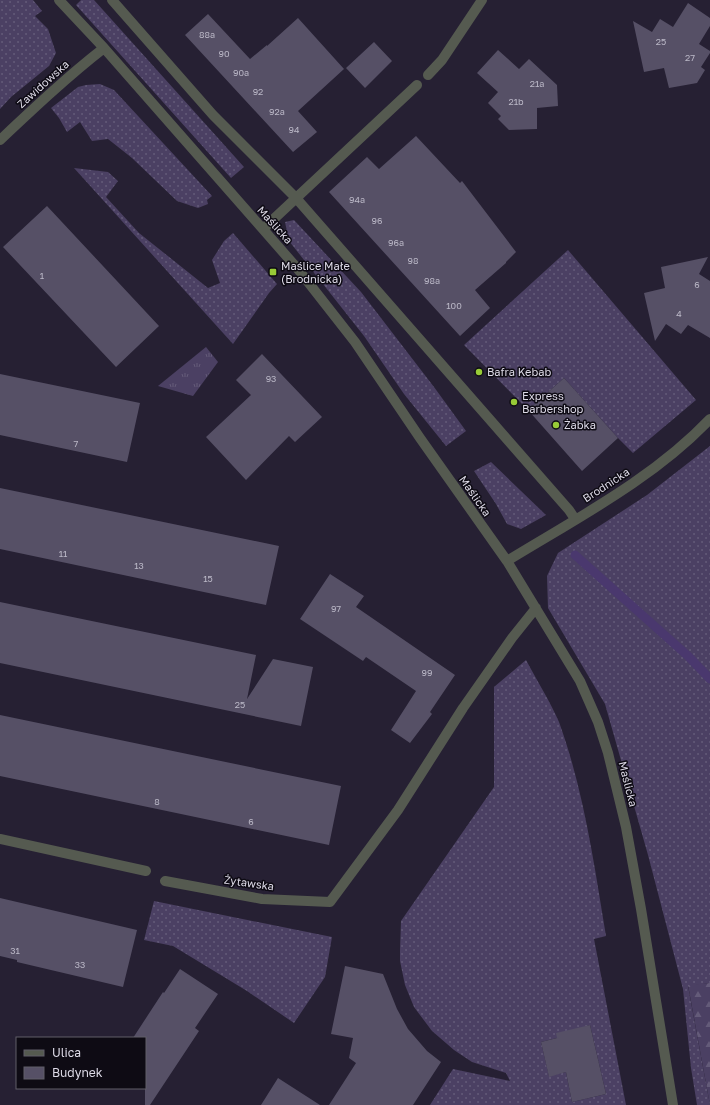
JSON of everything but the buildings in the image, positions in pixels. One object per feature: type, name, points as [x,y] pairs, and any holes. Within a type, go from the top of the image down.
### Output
[{"type":"street","name":"Maślicka","points":[[59,0],[104,48],[297,268],[355,342],[420,438],[507,561],[580,681],[598,722],[608,753],[626,827],[673,1105]]},
{"type":"street","points":[[112,0],[213,115],[296,198],[569,510],[575,519]]},
{"type":"street","points":[[428,75],[442,60],[482,0]]},
{"type":"street","name":"Zawidowska","points":[[0,140],[47,96],[104,48]]},
{"type":"street","points":[[263,229],[417,85]]},
{"type":"street","name":"Brodnicka","points":[[507,561],[622,490],[663,461],[695,435],[710,419]]},
{"type":"street","name":"Żytawska","points":[[165,881],[262,899],[330,902],[398,810],[462,708],[512,638],[536,608]]},
{"type":"street","points":[[0,839],[146,871]]},
{"type":"green space","points":[[0,0],[33,0],[42,11],[35,16],[48,29],[56,53],[49,66],[11,97],[0,109]]},
{"type":"green space","points":[[81,0],[94,0],[244,167],[231,178],[76,5]]},
{"type":"green space","points":[[100,84],[114,90],[212,196],[207,200],[208,204],[198,208],[177,201],[132,158],[108,139],[92,141],[80,122],[67,132],[51,108],[78,87]]},
{"type":"green space","points":[[74,168],[108,172],[118,181],[106,197],[139,233],[208,288],[220,283],[212,260],[224,241],[233,233],[277,284],[233,344]]},
{"type":"green space","points":[[294,220],[361,292],[466,431],[446,446],[404,394],[364,336],[289,241],[285,222]]},
{"type":"green space","points":[[568,250],[696,400],[633,453],[564,378],[528,410],[464,345]]},
{"type":"green space","points":[[206,347],[218,362],[193,396],[158,386]]},
{"type":"green space","points":[[710,446],[710,983],[688,986],[710,1105],[697,1105],[691,1068],[683,989],[648,855],[605,704],[548,608],[547,576],[558,553],[647,495]]},
{"type":"green space","points":[[491,462],[546,515],[521,529],[507,524],[496,504],[474,471]]},
{"type":"green space","points":[[526,660],[556,715],[568,748],[582,801],[606,936],[594,939],[626,1105],[430,1105],[453,1069],[510,1081],[506,1073],[472,1062],[454,1050],[432,1031],[414,1007],[405,985],[400,961],[401,921],[494,787],[494,687]],"holes":[[[590,1025],[606,1094],[572,1102],[566,1072],[549,1076],[541,1042],[557,1038]]]},
{"type":"green space","points":[[154,901],[332,937],[325,977],[294,1023],[247,991],[173,946],[144,940]]},
{"type":"green space","points":[[710,983],[710,1105],[688,985]]},
{"type":"waterway","points":[[575,555],[688,656],[710,679]]},
{"type":"place","name":"Maślice Małe (Brodnicka)","points":[[273,272]]},
{"type":"place","name":"Bafra Kebab","points":[[479,372]]},
{"type":"place","name":"Express Barbershop","points":[[514,402]]},
{"type":"place","name":"Żabka","points":[[556,425]]}]
